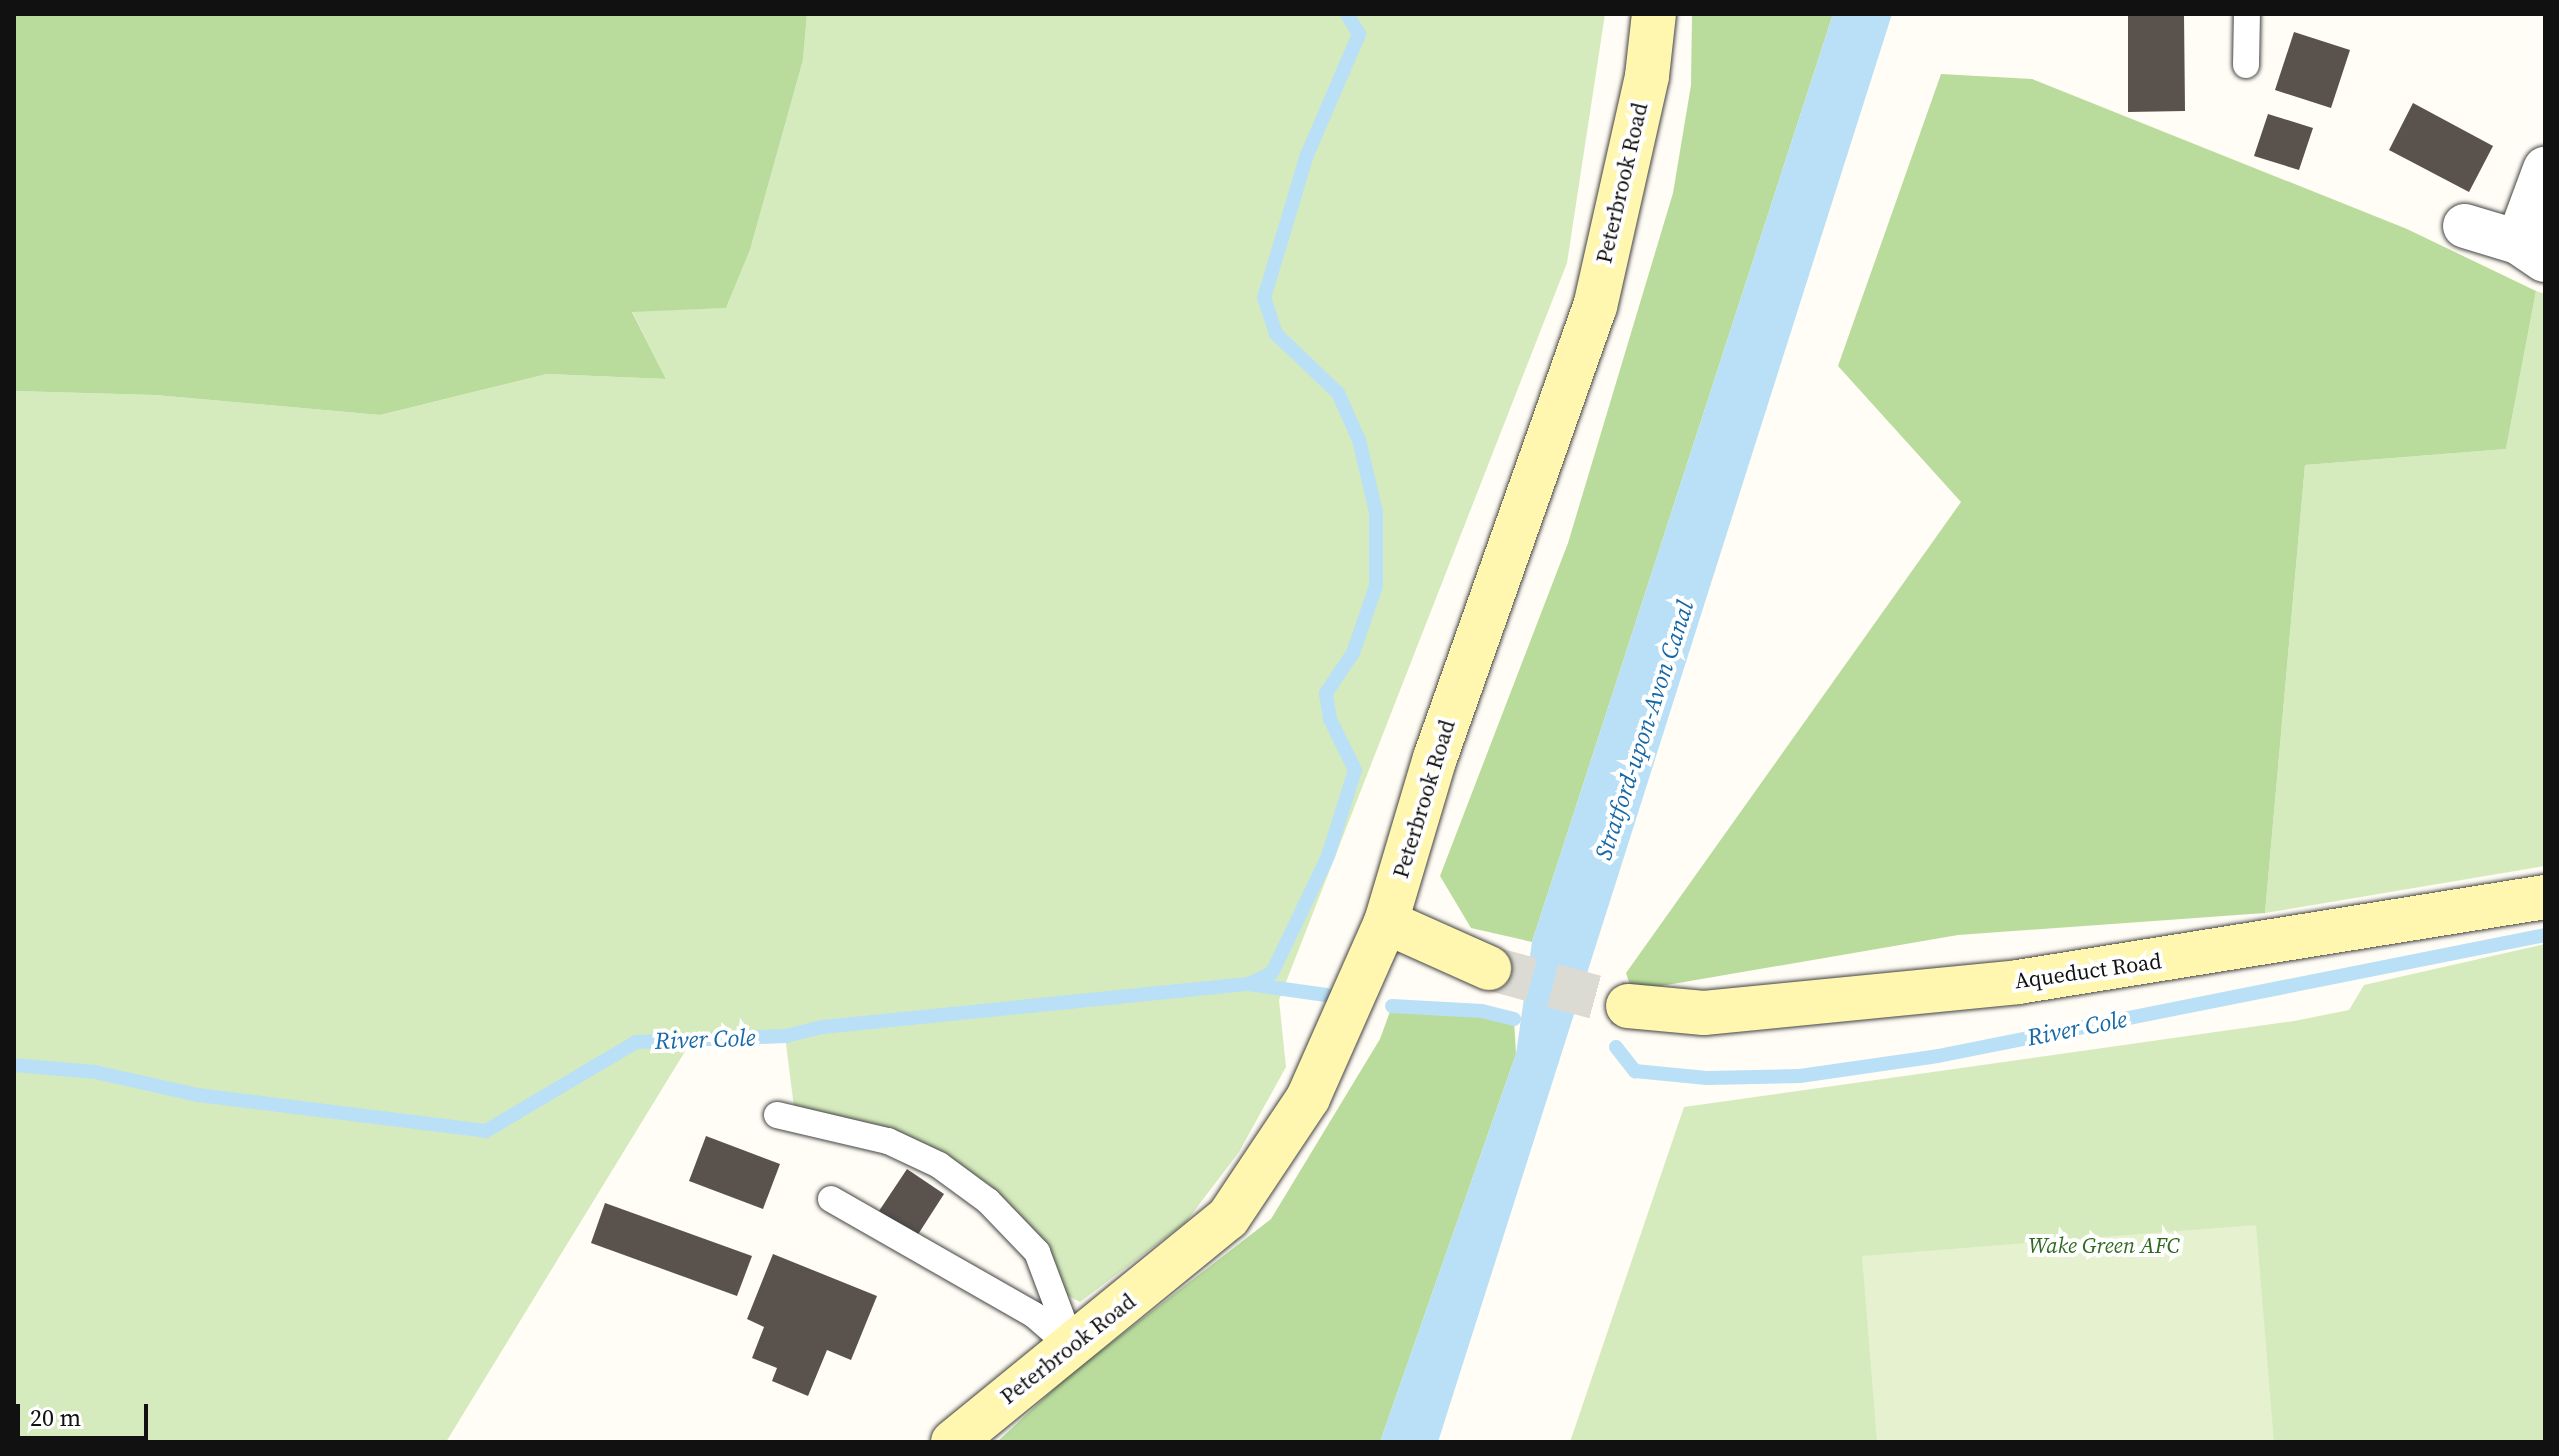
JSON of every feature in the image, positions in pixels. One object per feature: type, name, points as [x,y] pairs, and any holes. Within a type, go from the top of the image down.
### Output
[{"type":"street","name":"Peterbrook Road","points":[[953,1442],[1073,1348],[1228,1218],[1308,1098],[1386,922],[1435,758],[1595,307],[1647,76],[1654,14]]},
{"type":"street","points":[[2465,226],[2532,251],[2545,169]]},
{"type":"street","name":"Aqueduct Road","points":[[1628,1006],[1704,1013],[2018,982],[2545,897]]},
{"type":"street","points":[[1386,922],[1489,968]]},
{"type":"lane","points":[[2246,65],[2247,14]]},
{"type":"lane","points":[[777,1115],[888,1141],[939,1165],[988,1201],[1037,1252],[1073,1348]]},
{"type":"lane","points":[[831,1199],[1034,1315],[1073,1348]]},
{"type":"green space","points":[[14,14],[807,14],[803,60],[750,250],[726,308],[632,312],[666,379],[547,374],[380,415],[155,395],[14,391]]},
{"type":"green space","points":[[807,14],[1605,14],[1567,263],[1279,1000],[1286,1067],[1239,1152],[1185,1223],[1080,1302],[1044,1283],[968,1191],[885,1146],[796,1123],[785,1036],[692,1040],[446,1442],[14,1442],[14,391],[155,395],[380,415],[547,374],[666,379],[632,311],[726,308],[750,250],[803,60]]},
{"type":"green space","points":[[1692,14],[1833,14],[1532,942],[1471,928],[1440,876],[1568,543],[1673,193],[1691,85]]},
{"type":"green space","points":[[1941,74],[2032,79],[2407,229],[2536,291],[2506,449],[2305,465],[2265,913],[1958,935],[1632,991],[1626,973],[1961,502],[1838,366]]},
{"type":"green space","points":[[2536,291],[2545,294],[2545,866],[2265,913],[2305,465],[2506,449]]},
{"type":"green space","name":"Wake Green AFC","points":[[2545,944],[2545,1442],[1570,1442],[1684,1107],[2294,1021],[2349,1010],[2364,985]]},
{"type":"green space","points":[[1392,1006],[1482,1011],[1514,1019],[1516,1054],[1380,1442],[997,1442],[1067,1377],[1271,1219],[1380,1039]]},
{"type":"green space","points":[[2256,1225],[2274,1442],[1877,1442],[1862,1256]]},
{"type":"water","name":"Stratford-upon-Avon Canal","points":[[1833,14],[1892,14],[1438,1442],[1380,1442],[1516,1054],[1532,942]]},
{"type":"building","points":[[2128,14],[2184,14],[2185,111],[2128,112]]},
{"type":"building","points":[[2294,32],[2350,50],[2331,108],[2275,90]]},
{"type":"building","points":[[2413,103],[2493,146],[2469,192],[2389,150]]},
{"type":"building","points":[[2268,114],[2313,128],[2299,170],[2254,156]]},
{"type":"building","points":[[706,1136],[780,1164],[763,1209],[689,1181]]},
{"type":"building","points":[[907,1169],[944,1194],[917,1236],[879,1211]]},
{"type":"building","points":[[605,1203],[752,1256],[737,1296],[591,1243]]},
{"type":"building","points":[[773,1254],[877,1296],[851,1360],[827,1350],[808,1396],[772,1381],[777,1368],[752,1358],[764,1327],[747,1319]]},
{"type":"waterway","points":[[1249,984],[1272,973],[1328,856],[1355,770],[1330,719],[1326,693],[1353,653],[1376,586],[1376,512],[1359,440],[1338,393],[1276,334],[1264,298],[1307,155],[1359,34],[1347,14]]},
{"type":"waterway","name":"River Cole","points":[[1616,1047],[1635,1071],[1707,1078],[1800,1076],[1938,1056],[2545,935]]},
{"type":"waterway","name":"River Cole","points":[[14,1065],[95,1072],[198,1095],[486,1131],[636,1042],[786,1036],[823,1027],[1248,984],[1326,995]]},
{"type":"waterway","name":"River Cole","points":[[1392,1006],[1482,1011],[1514,1019]]},
{"type":"tunnel","points":[[1489,968],[1628,1006]]}]
